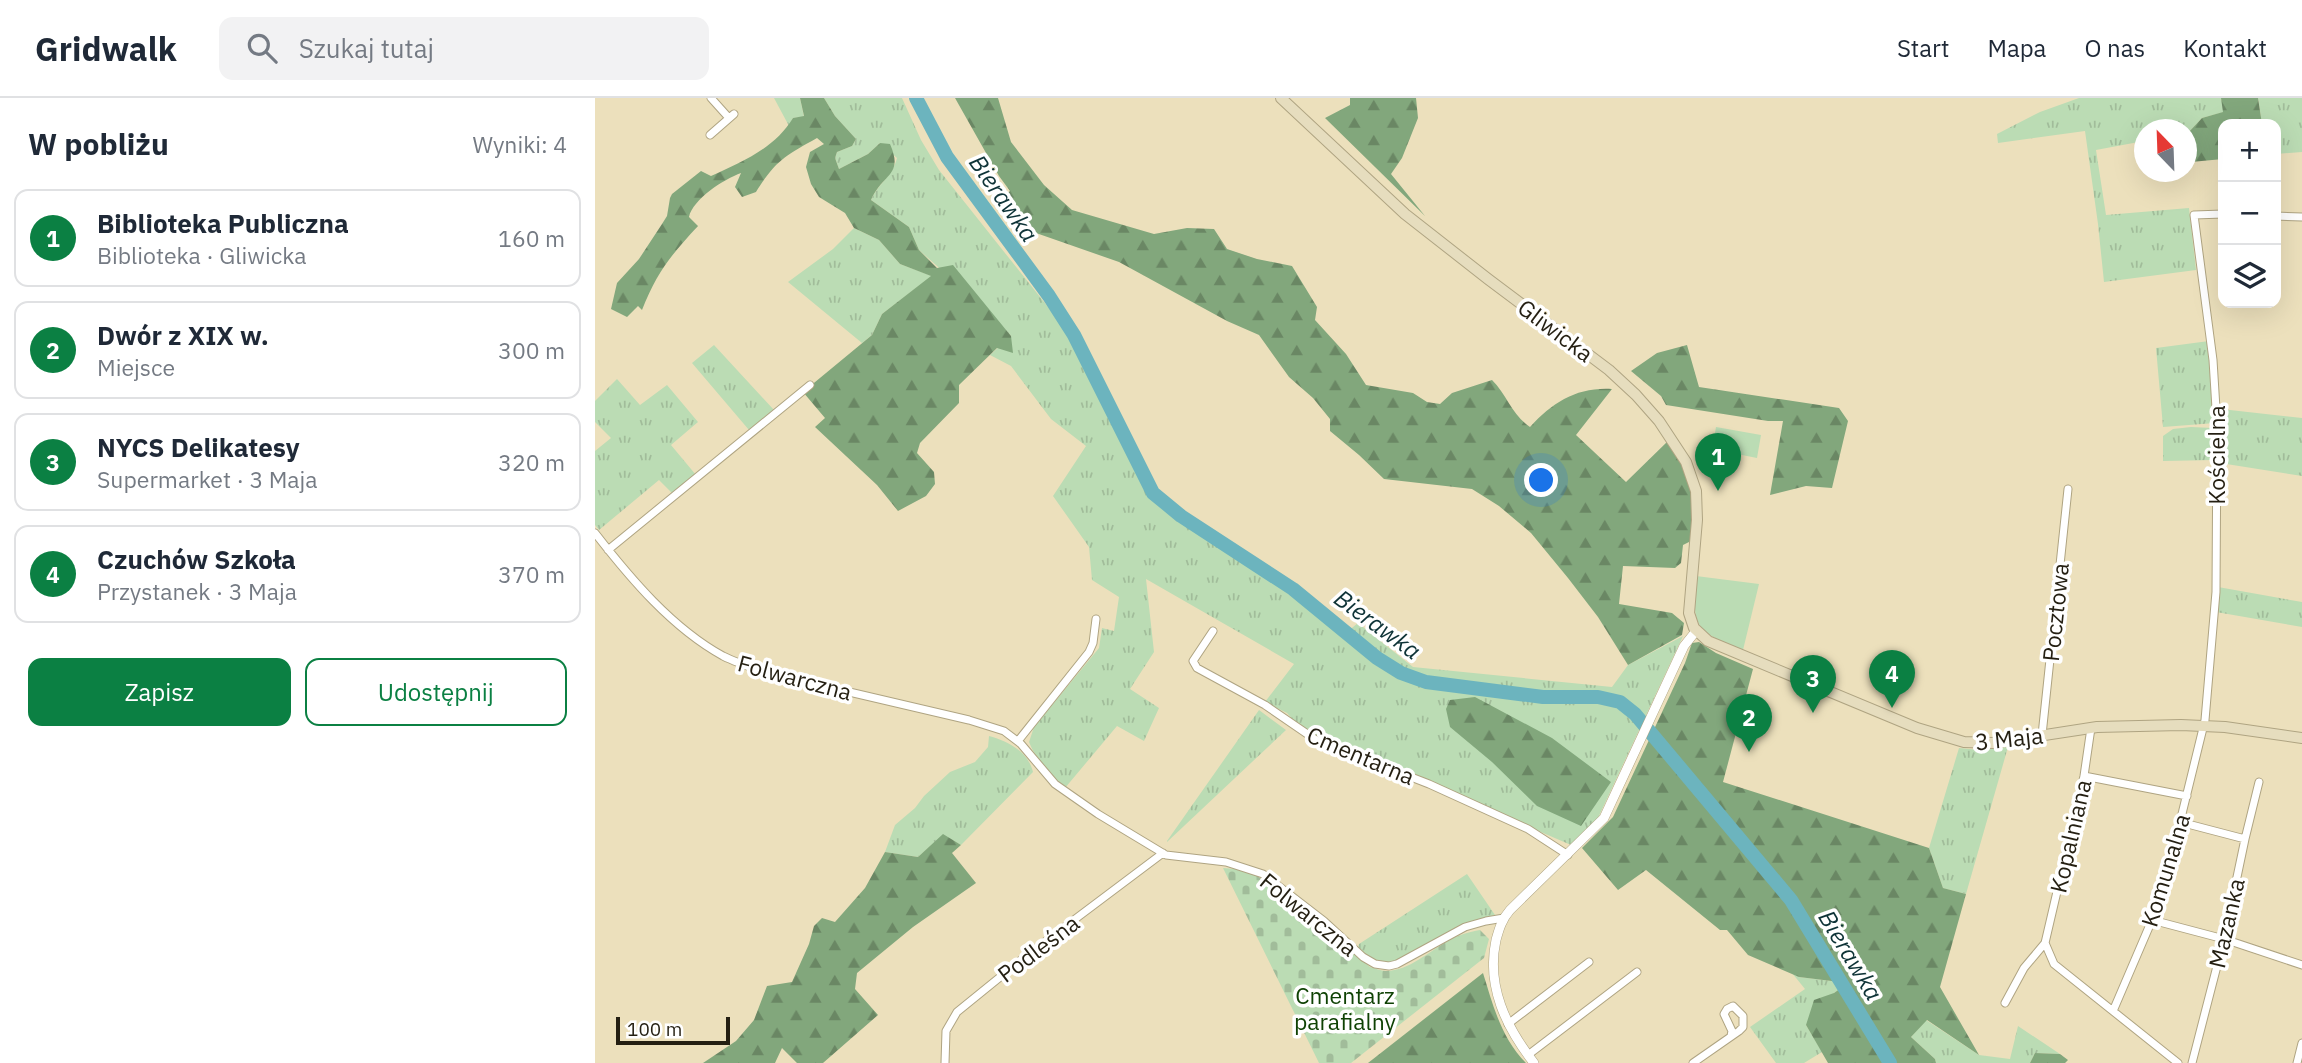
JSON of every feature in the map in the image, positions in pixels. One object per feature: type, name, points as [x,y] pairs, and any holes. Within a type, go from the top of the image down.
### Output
[{"type":"main road","name":"Gliwicka","points":[[1281,98],[1405,214],[1609,370],[1660,421],[1686,462],[1696,491],[1697,520],[1689,608],[1691,622],[1696,631]]},
{"type":"main road","name":"3 Maja","points":[[1696,631],[1724,650],[1944,738],[1964,742],[1984,743],[2091,728],[2205,725],[2302,738]]},
{"type":"street","points":[[710,135],[732,116],[711,98]]},
{"type":"street","name":"Kościelna","points":[[2205,725],[2216,599],[2217,425],[2212,350],[2194,215],[2218,214]]},
{"type":"street","points":[[2281,216],[2302,216]]},
{"type":"street","points":[[608,550],[810,385]]},
{"type":"street","name":"Pocztowa","points":[[2042,735],[2067,489]]},
{"type":"street","name":"Folwarczna","points":[[595,533],[630,578],[673,618],[716,652],[731,660],[792,679],[983,724],[1003,732],[1018,741],[1047,776],[1062,789],[1163,853],[1173,857],[1234,864],[1263,874],[1324,921],[1363,957],[1380,965],[1389,966],[1402,962],[1465,927],[1504,918]]},
{"type":"street","points":[[1018,741],[1089,652],[1096,619]]},
{"type":"street","name":"Cmentarna","points":[[1213,631],[1193,661],[1197,668],[1265,705],[1316,740],[1421,780],[1512,822],[1568,855]]},
{"type":"street","points":[[1637,972],[1531,1059],[1508,1024],[1496,995],[1493,975],[1496,943],[1504,918],[1604,818],[1684,646],[1696,631]]},
{"type":"street","name":"Komunalna","points":[[2113,1011],[2152,920],[2205,725]]},
{"type":"street","name":"Kopalniana","points":[[2005,1003],[2024,968],[2045,943],[2084,776],[2091,728]]},
{"type":"street","points":[[2084,776],[2187,796]]},
{"type":"street","name":"Mazanka","points":[[2192,1063],[2224,939],[2259,782]]},
{"type":"street","points":[[2180,822],[2245,839]]},
{"type":"street","name":"Podleśna","points":[[944,1063],[946,1031],[957,1012],[1026,956],[1163,853]]},
{"type":"street","points":[[2152,920],[2224,939],[2302,965]]},
{"type":"street","points":[[2045,943],[2054,964],[2178,1063]]},
{"type":"street","points":[[1508,1024],[1589,962]]},
{"type":"street","points":[[1693,1063],[1731,1036]]},
{"type":"street","points":[[2297,1063],[2302,1042]]},
{"type":"green space","points":[[774,98],[800,98],[804,117],[793,118],[789,126]]},
{"type":"green space","points":[[800,98],[824,98],[835,116],[856,139],[852,146],[837,152],[835,158],[839,169],[868,154],[880,143],[890,144],[895,162],[893,169],[871,200],[909,227],[919,250],[937,268],[953,265],[1011,336],[1013,353],[997,348],[959,385],[959,403],[920,443],[917,453],[934,472],[935,484],[926,496],[898,511],[877,485],[815,427],[825,418],[803,392],[872,335],[882,314],[931,276],[900,264],[879,240],[854,228],[845,213],[819,197],[811,184],[806,167],[810,152],[824,144],[817,138],[782,160],[756,192],[742,197],[735,187],[741,173],[710,190],[696,203],[689,217],[698,226],[665,265],[642,310],[638,306],[627,317],[611,309],[617,283],[639,259],[667,216],[672,194],[701,171],[711,176],[767,146],[786,129],[793,118],[804,116]]},
{"type":"green space","points":[[824,98],[902,98],[921,140],[939,170],[1067,331],[1144,484],[1178,521],[1302,602],[1342,636],[1358,623],[1413,667],[1612,687],[1628,665],[1683,636],[1598,818],[1571,845],[1317,736],[1296,723],[1287,713],[1265,702],[1294,664],[1146,579],[1154,652],[1130,689],[1159,708],[1144,741],[1117,726],[1065,788],[1054,778],[1040,762],[1029,742],[1034,727],[1099,648],[1102,628],[1114,631],[1119,597],[1092,580],[1089,547],[1053,496],[1086,446],[1051,419],[1011,366],[990,355],[1011,336],[990,313],[919,250],[909,227],[871,200],[897,158],[880,143],[868,154],[839,169],[835,158],[837,152],[852,146],[856,139],[835,116]]},
{"type":"green space","points":[[955,98],[998,98],[1011,142],[1044,185],[1072,210],[1154,234],[1187,228],[1214,229],[1227,249],[1292,266],[1317,307],[1315,320],[1346,354],[1366,385],[1413,393],[1427,402],[1440,404],[1452,393],[1492,380],[1519,417],[1530,427],[1548,410],[1567,398],[1588,391],[1612,389],[1576,435],[1626,482],[1668,441],[1687,478],[1693,512],[1691,541],[1683,545],[1681,563],[1675,568],[1623,566],[1619,604],[1672,613],[1684,623],[1682,635],[1628,665],[1598,617],[1568,578],[1531,533],[1499,506],[1472,489],[1384,479],[1330,431],[1330,419],[1313,398],[1289,377],[1259,335],[1227,321],[1119,262],[1013,225],[1003,214],[1002,198],[1010,191]]},
{"type":"green space","points":[[1350,98],[1416,98],[1418,118],[1402,158],[1391,174],[1425,216],[1325,118],[1350,105]]},
{"type":"green space","points":[[2079,98],[2221,98],[2224,112],[2202,118],[2197,123],[2197,119],[2134,119],[2134,143],[2096,150],[2106,215],[2189,208],[2196,270],[2104,282],[2085,131],[1998,143],[1997,134],[2040,112]]},
{"type":"green space","points":[[2221,98],[2258,98],[2261,119],[2218,119],[2218,159],[2197,161],[2197,123],[2202,118],[2223,112]]},
{"type":"green space","points":[[2258,98],[2302,98],[2302,152],[2281,154],[2281,119],[2261,119]]},
{"type":"green space","points":[[854,228],[879,240],[900,264],[932,276],[882,314],[872,335],[862,343],[788,282],[833,249]]},
{"type":"green space","points":[[2209,341],[2215,423],[2163,427],[2156,348]]},
{"type":"green space","points":[[714,345],[774,410],[749,430],[692,363]]},
{"type":"green space","points":[[1687,345],[1699,387],[1839,408],[1848,421],[1832,488],[1806,486],[1770,495],[1783,421],[1666,405],[1661,396],[1631,371],[1657,353]]},
{"type":"green space","points":[[617,379],[640,405],[667,385],[698,422],[671,445],[696,475],[673,494],[659,480],[599,530],[595,525],[595,451],[611,438],[595,422],[595,401]]},
{"type":"green space","points":[[2221,409],[2302,418],[2302,476],[2220,463]]},
{"type":"green space","points":[[1716,427],[1761,435],[1757,458],[1712,449]]},
{"type":"green space","points":[[2213,428],[2214,460],[2163,461],[2163,436],[2173,429]]},
{"type":"green space","points":[[1696,576],[1759,584],[1743,650],[1714,638],[1700,625],[1695,606]]},
{"type":"green space","points":[[2218,587],[2302,602],[2302,627],[2216,612]]},
{"type":"green space","points":[[1699,642],[1716,653],[1753,669],[1723,782],[1929,848],[1943,888],[1966,894],[1940,987],[1979,1055],[1927,1020],[1911,1037],[1936,1063],[1828,1063],[1806,1025],[1814,1000],[1834,993],[1848,983],[1799,977],[1748,955],[1727,930],[1720,930],[1646,870],[1618,890],[1582,848],[1613,817],[1692,643]]},
{"type":"green space","points":[[1475,697],[1552,738],[1611,782],[1581,826],[1537,806],[1492,762],[1450,727],[1446,709],[1450,700]]},
{"type":"green space","points":[[1259,710],[1286,730],[1167,842],[1167,841]]},
{"type":"green space","points":[[989,736],[1010,744],[1022,753],[1033,772],[961,845],[943,835],[918,857],[885,852],[895,825],[950,772],[975,762],[988,747]]},
{"type":"green space","points":[[2008,747],[1966,894],[1943,888],[1929,848],[1959,748],[1980,750]]},
{"type":"green space","points":[[943,834],[961,845],[952,853],[976,883],[913,927],[857,973],[855,989],[878,1015],[823,1063],[797,1063],[782,1048],[775,1063],[703,1063],[736,1041],[754,1020],[767,986],[792,982],[814,926],[822,918],[835,922],[865,888],[885,852],[918,857]]},
{"type":"green space","name":"Cmentarz parafialny","points":[[1223,868],[1250,870],[1370,967],[1386,971],[1403,968],[1452,939],[1480,930],[1489,939],[1484,958],[1351,1063],[1319,1063]]},
{"type":"green space","points":[[1467,874],[1495,915],[1450,931],[1394,962],[1382,963],[1374,960],[1358,948],[1359,944]]},
{"type":"green space","points":[[1483,973],[1504,1032],[1526,1063],[1368,1063]]},
{"type":"green space","points":[[1792,973],[1799,977],[1849,983],[1834,993],[1806,1025],[1822,1052],[1804,1063],[1776,1063],[1750,1027],[1805,989]]},
{"type":"green space","points":[[1926,1020],[1979,1055],[2010,1059],[2018,1026],[2060,1054],[2035,1053],[2030,1063],[1936,1063],[1911,1037]]},
{"type":"green space","points":[[2035,1053],[2060,1054],[2068,1060],[2065,1063],[2030,1063]]},
{"type":"waterway","name":"Bierawka","points":[[916,98],[947,157],[1049,296],[1074,335],[1153,493],[1181,516],[1293,589],[1377,658],[1401,673],[1426,682],[1543,697],[1598,697],[1620,702],[1635,714],[1791,900],[1890,1063]]},
{"type":"place","name":"Biblioteka Publiczna","points":[[1718,491]]},
{"type":"place","name":"Czuchów Szkoła","points":[[1892,708]]},
{"type":"place","name":"NYCS Delikatesy","points":[[1813,713]]},
{"type":"place","name":"Dwór z XIX w.","points":[[1749,752]]}]
